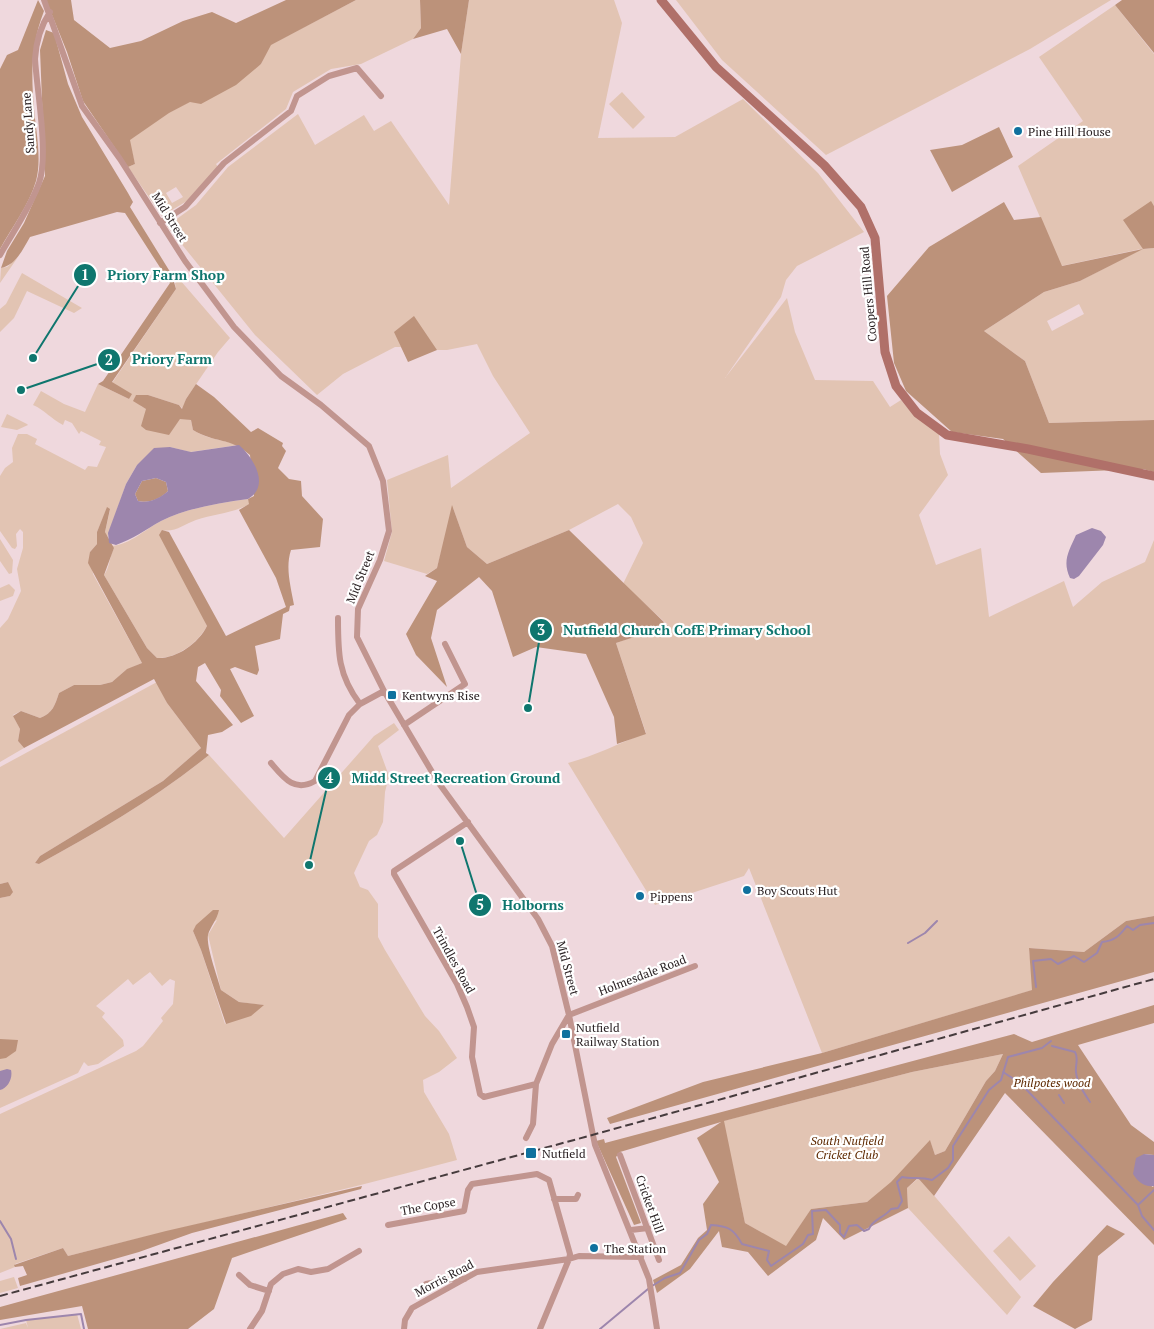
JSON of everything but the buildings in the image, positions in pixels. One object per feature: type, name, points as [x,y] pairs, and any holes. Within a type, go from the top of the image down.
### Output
[{"type":"street","name":"Mid Street","points":[[44,0],[50,12],[82,106],[120,159],[185,261],[234,327],[281,376],[321,405],[369,446],[383,481],[389,531],[380,560],[358,609],[357,637],[384,691],[438,782],[538,919],[552,946],[569,1015],[594,1145],[631,1230],[649,1279],[658,1329]]},
{"type":"street","name":"Coopers Hill Road","points":[[661,0],[716,67],[824,165],[861,208],[876,238],[885,352],[896,386],[917,413],[947,435],[1028,449],[1154,476]]},
{"type":"street","name":"Sandy Lane","points":[[0,255],[39,184],[42,171],[42,144],[35,60],[36,46],[43,22],[50,12]]},
{"type":"street","points":[[160,222],[185,207],[224,164],[291,111],[298,96],[329,76],[357,68],[380,96]]},
{"type":"street","points":[[338,618],[340,668],[349,688],[360,704]]},
{"type":"street","points":[[404,725],[465,684],[445,644]]},
{"type":"street","points":[[270,763],[286,780],[294,785],[306,785],[314,781],[321,772],[342,725],[352,711],[360,704],[384,691]]},
{"type":"street","name":"Trindles Road","points":[[468,822],[394,871],[394,874],[457,984],[467,1007],[474,1027],[472,1057],[480,1094],[484,1097],[536,1084]]},
{"type":"street","name":"Holmesdale Road","points":[[569,1015],[695,966]]},
{"type":"street","points":[[526,1138],[533,1124],[536,1084],[554,1038],[569,1015]]},
{"type":"street","name":"Cricket Hill","points":[[620,1155],[659,1260]]},
{"type":"street","name":"The Copse","points":[[388,1225],[464,1211],[468,1190],[472,1184],[524,1175],[537,1174],[549,1180],[554,1199]]},
{"type":"street","points":[[540,1329],[570,1254],[554,1199],[576,1199],[578,1194]]},
{"type":"street","points":[[631,1230],[648,1228]]},
{"type":"street","points":[[250,1329],[262,1312],[271,1284],[283,1274],[298,1269],[311,1272],[328,1269],[359,1251]]},
{"type":"street","name":"Morris Road","points":[[404,1329],[405,1320],[412,1308],[477,1272],[579,1256],[641,1257]]},
{"type":"street","points":[[239,1275],[250,1285],[269,1291]]},
{"type":"street","points":[[426,1284],[456,1278],[465,1279]]},
{"type":"green space","points":[[38,0],[44,11],[34,47],[32,71],[39,155],[38,173],[29,199],[0,249],[0,69],[7,55],[18,50]]},
{"type":"green space","points":[[46,0],[71,0],[74,20],[110,48],[141,41],[183,21],[212,12],[236,23],[286,0],[356,0],[271,45],[261,64],[236,85],[201,104],[190,102],[169,113],[130,140],[135,164],[128,167],[83,101],[67,52]]},
{"type":"green space","points":[[356,0],[420,0],[421,28],[413,39],[361,64],[331,69],[293,92],[286,109],[216,164],[218,167],[187,201],[162,216],[128,167],[135,164],[129,140],[168,113],[261,64],[270,45]],"holes":[[[176,187],[183,197],[172,203],[166,193]]]},
{"type":"green space","points":[[420,0],[469,0],[461,54],[447,29],[413,39],[421,28]]},
{"type":"green space","points":[[469,0],[614,0],[622,23],[598,138],[675,137],[743,99],[818,173],[864,232],[797,266],[786,280],[781,297],[725,378],[787,298],[795,332],[815,380],[873,381],[890,407],[901,400],[912,413],[939,434],[940,454],[948,475],[919,515],[936,565],[981,548],[989,617],[1064,581],[1073,607],[1102,582],[1145,562],[1154,540],[1154,916],[1126,921],[1084,952],[1029,948],[1033,990],[822,1053],[749,868],[744,876],[655,905],[568,763],[646,733],[616,643],[668,625],[623,584],[643,543],[631,517],[618,504],[569,530],[487,564],[467,547],[453,508],[437,568],[427,574],[384,561],[392,532],[387,480],[448,455],[451,488],[530,433],[493,376],[477,344],[437,350],[395,332],[401,347],[395,347],[343,374],[317,395],[255,335],[167,226],[196,205],[228,167],[298,114],[315,145],[364,115],[374,131],[391,121],[449,205],[461,54]]},
{"type":"green space","points":[[676,0],[1111,0],[1030,49],[826,155],[722,60]]},
{"type":"green space","points":[[1122,0],[1154,0],[1154,53],[1115,5]]},
{"type":"green space","points":[[1115,5],[1154,54],[1154,206],[1151,202],[1143,249],[1154,248],[1154,420],[1049,423],[1025,361],[984,331],[1044,292],[1080,281],[1141,249],[1061,266],[1018,166],[1083,121],[1039,57]],"holes":[[[1079,304],[1084,314],[1052,331],[1047,321]]]},
{"type":"green space","points":[[46,30],[54,33],[68,84],[82,117],[133,202],[130,207],[172,275],[176,289],[112,382],[132,394],[129,399],[98,384],[103,381],[170,283],[125,213],[117,212],[30,237],[15,260],[1,268],[7,251],[24,223],[45,176],[40,50]]},
{"type":"green space","points":[[622,92],[645,117],[633,129],[609,104]]},
{"type":"green space","points":[[999,127],[1013,157],[952,192],[930,150],[962,145]]},
{"type":"green space","points":[[1151,201],[1154,206],[1154,248],[1143,249],[1123,220]]},
{"type":"green space","points":[[1004,202],[1014,220],[1041,217],[1062,266],[1143,249],[1080,281],[1044,292],[984,331],[1025,361],[1049,423],[1154,420],[1154,472],[1143,469],[1041,473],[1003,439],[952,432],[906,391],[894,363],[887,296],[929,247]]},
{"type":"green space","points":[[18,257],[0,283],[1,268],[7,267]]},
{"type":"green space","points":[[22,273],[82,308],[74,313],[27,291],[14,318],[0,332],[0,309],[6,304]]},
{"type":"green space","points":[[180,280],[230,338],[218,352],[186,399],[183,409],[179,405],[148,395],[135,396],[141,406],[147,409],[191,420],[193,430],[198,433],[239,445],[190,452],[170,447],[137,465],[126,484],[107,538],[105,532],[110,510],[107,508],[97,532],[97,544],[90,552],[93,574],[142,663],[126,670],[112,682],[100,685],[74,685],[59,693],[51,711],[40,718],[21,711],[13,715],[20,729],[18,741],[24,748],[0,762],[0,628],[8,619],[21,591],[17,569],[23,548],[23,532],[20,529],[16,534],[17,546],[15,549],[12,548],[0,531],[0,476],[5,468],[13,462],[12,448],[18,434],[27,434],[37,439],[35,444],[85,470],[88,466],[97,467],[106,447],[99,445],[101,441],[81,431],[79,434],[72,423],[65,420],[63,425],[33,405],[41,391],[64,404],[85,412],[98,384],[129,399],[131,394],[112,383],[176,289],[175,283]]},
{"type":"green space","points":[[414,316],[437,350],[408,362],[394,332]]},
{"type":"green space","points":[[196,384],[214,397],[251,432],[258,428],[283,443],[282,446],[286,451],[278,468],[289,479],[301,481],[302,496],[323,519],[320,547],[291,550],[289,571],[294,605],[290,606],[289,611],[283,614],[280,639],[255,646],[259,670],[257,675],[235,667],[230,669],[254,716],[241,723],[220,696],[221,690],[205,663],[198,667],[196,681],[233,725],[222,732],[208,735],[206,753],[209,755],[169,786],[127,813],[39,864],[35,863],[40,856],[163,781],[201,748],[167,703],[154,679],[24,748],[18,741],[20,729],[13,716],[21,711],[40,718],[51,711],[59,693],[74,685],[100,685],[112,682],[127,669],[142,663],[88,563],[90,552],[97,544],[97,532],[107,507],[110,509],[105,532],[114,548],[104,575],[147,648],[157,658],[172,656],[186,649],[198,639],[207,626],[159,535],[162,530],[169,532],[226,636],[286,607],[276,578],[239,510],[249,504],[248,499],[254,496],[250,455],[236,445],[208,437],[193,430],[191,420],[180,419],[169,435],[146,430],[141,426],[146,409],[133,401],[136,395],[148,395],[179,405],[182,409]]},
{"type":"green space","points":[[7,414],[28,425],[17,430],[1,427]]},
{"type":"green space","points":[[156,478],[166,482],[168,491],[154,500],[138,501],[135,494],[142,481]]},
{"type":"green space","points":[[248,499],[250,504],[237,509],[196,520],[175,529],[162,530],[207,626],[186,649],[172,656],[157,658],[147,648],[104,575],[114,548],[112,546],[125,543],[171,516],[192,509]]},
{"type":"green space","points":[[452,505],[467,547],[487,564],[569,530],[668,626],[616,643],[646,734],[617,744],[614,717],[586,654],[536,647],[513,657],[492,591],[479,577],[437,610],[431,638],[447,687],[416,655],[406,634],[437,581],[425,576],[437,568]]},
{"type":"green space","points":[[0,539],[13,560],[12,573],[9,574],[0,561]]},
{"type":"green space","points":[[9,584],[15,590],[13,596],[0,601],[0,588]]},
{"type":"green space","points":[[157,682],[167,703],[201,748],[163,781],[40,856],[35,863],[39,864],[127,813],[169,786],[209,755],[284,838],[374,736],[394,723],[399,730],[378,746],[389,776],[385,792],[383,822],[377,835],[369,841],[354,873],[360,887],[368,890],[378,904],[378,937],[385,950],[425,1016],[439,1031],[457,1058],[439,1072],[423,1080],[424,1092],[449,1134],[457,1160],[68,1256],[63,1248],[15,1264],[15,1267],[0,1273],[0,1114],[136,1051],[143,1046],[163,1021],[161,1018],[173,1004],[175,981],[170,979],[162,986],[150,972],[133,985],[128,979],[96,1006],[105,1013],[102,1017],[123,1040],[124,1046],[98,1064],[88,1066],[84,1062],[78,1073],[0,1108],[0,898],[10,896],[8,882],[0,884],[0,767]],"holes":[[[217,920],[208,935],[221,990],[239,1002],[263,1005],[225,1024],[193,931]]]},
{"type":"green space","points":[[8,882],[13,892],[10,896],[0,898],[0,884]]},
{"type":"green space","points":[[213,910],[219,910],[209,932],[208,940],[210,955],[221,990],[239,1002],[264,1005],[251,1016],[226,1024],[193,931],[196,925]]},
{"type":"green space","points":[[1154,916],[1154,972],[610,1124],[607,1118],[703,1082],[822,1053],[1032,990],[1029,948],[1084,952],[1126,921]]},
{"type":"green space","name":"Philpotes wood","points":[[1154,1005],[1154,1023],[1078,1045],[1131,1125],[1154,1142],[1154,1155],[1144,1154],[1152,1187],[1154,1186],[1154,1245],[1005,1093],[934,1196],[918,1178],[907,1188],[908,1208],[844,1240],[823,1218],[816,1240],[768,1276],[748,1252],[722,1247],[719,1231],[690,1269],[657,1293],[653,1280],[681,1265],[698,1238],[707,1230],[703,1204],[719,1182],[697,1138],[721,1122],[620,1152],[616,1157],[641,1223],[634,1225],[596,1141],[604,1139],[605,1143],[1014,1034],[1032,1042]],"holes":[[[1003,1054],[995,1071],[986,1081],[945,1151],[935,1155],[930,1140],[891,1182],[867,1202],[811,1209],[786,1246],[745,1223],[724,1121],[912,1072]]]},
{"type":"green space","points":[[0,1039],[18,1040],[16,1051],[6,1058],[0,1059]]},
{"type":"green space","name":"South Nutfield Cricket Club","points":[[1003,1054],[995,1071],[986,1081],[945,1151],[935,1155],[930,1141],[921,1167],[867,1202],[811,1209],[786,1247],[745,1223],[723,1121],[912,1072]]},
{"type":"green space","points":[[919,1178],[1021,1297],[1007,1315],[908,1208],[907,1188]]},
{"type":"green space","points":[[362,1186],[361,1189],[192,1233],[139,1252],[20,1286],[18,1278],[27,1275],[23,1266],[15,1267],[14,1265],[63,1248],[68,1256],[166,1231]]},
{"type":"green space","points":[[343,1213],[347,1219],[232,1258],[214,1309],[188,1329],[88,1329],[82,1306],[0,1320],[0,1307]]},
{"type":"green space","points":[[1107,1225],[1125,1234],[1098,1256],[1092,1320],[1075,1329],[1033,1306],[1053,1282]]},
{"type":"green space","points":[[1009,1236],[1036,1266],[1020,1281],[993,1251]]},
{"type":"green space","points":[[14,1277],[18,1288],[0,1293],[0,1281]]},
{"type":"green space","points":[[77,1314],[81,1329],[0,1329],[26,1323],[28,1328],[26,1320]]},
{"type":"shaded area","points":[[239,445],[250,457],[257,472],[259,479],[255,493],[248,499],[192,509],[171,516],[122,543],[116,545],[109,543],[108,533],[126,484],[137,465],[154,448],[170,447],[191,452]],"holes":[[[156,478],[166,482],[168,491],[162,496],[150,501],[138,501],[135,494],[142,481]]]},
{"type":"shaded area","points":[[1092,528],[1101,531],[1106,537],[1103,545],[1079,576],[1074,579],[1070,578],[1067,556],[1071,546],[1076,535]]},
{"type":"shaded area","points":[[11,1070],[11,1079],[8,1085],[0,1090],[0,1071]]},
{"type":"shaded area","points":[[1144,1154],[1154,1155],[1154,1186],[1147,1186],[1133,1174],[1136,1158]]},
{"type":"waterway","points":[[908,943],[925,933],[937,921]]},
{"type":"waterway","points":[[1036,987],[1033,961],[1051,959],[1058,964],[1074,956],[1084,962],[1097,953],[1102,942],[1117,937],[1127,926],[1133,930],[1140,925],[1154,923]]},
{"type":"waterway","points":[[652,1286],[665,1278],[680,1273],[699,1240],[707,1234],[711,1225],[730,1229],[742,1244],[769,1251],[767,1260],[771,1266],[803,1244],[808,1235],[813,1234],[812,1211],[826,1210],[840,1225],[840,1233],[844,1237],[849,1226],[857,1225],[864,1231],[869,1229],[873,1223],[891,1209],[898,1208],[902,1201],[897,1182],[902,1177],[932,1180],[948,1168],[953,1160],[953,1146],[989,1090],[1001,1080],[1008,1057],[1042,1048],[1051,1041]]},
{"type":"waterway","points":[[1052,1046],[1075,1052],[1078,1080],[1090,1102]]},
{"type":"waterway","points":[[1003,1072],[1020,1083],[1138,1205],[1142,1216],[1154,1230]]},
{"type":"waterway","points":[[1059,1095],[1064,1103]]},
{"type":"waterway","points":[[1138,1205],[1154,1190]]},
{"type":"waterway","points":[[0,1221],[11,1239],[16,1259]]},
{"type":"waterway","points":[[600,1329],[648,1289]]},
{"type":"waterway","points":[[0,1325],[81,1314],[84,1329]]},
{"type":"railway","points":[[0,1296],[585,1137],[1154,979]]},
{"type":"place","name":"Pine Hill House","points":[[1018,131]]},
{"type":"place","name":"Priory Farm Shop","points":[[33,358]]},
{"type":"place","name":"Priory Farm","points":[[21,390]]},
{"type":"place","name":"Kentwyns Rise","points":[[392,695]]},
{"type":"place","name":"Nutfield Church CofE Primary School","points":[[528,708]]},
{"type":"place","name":"Holborns","points":[[460,841]]},
{"type":"place","name":"Midd Street Recreation Ground","points":[[309,865]]},
{"type":"place","name":"Boy Scouts Hut","points":[[747,890]]},
{"type":"place","name":"Pippens","points":[[640,896]]},
{"type":"place","name":"Nutfield Railway Station","points":[[566,1034]]},
{"type":"place","name":"Nutfield","points":[[531,1153]]},
{"type":"place","name":"The Station","points":[[594,1248]]}]
